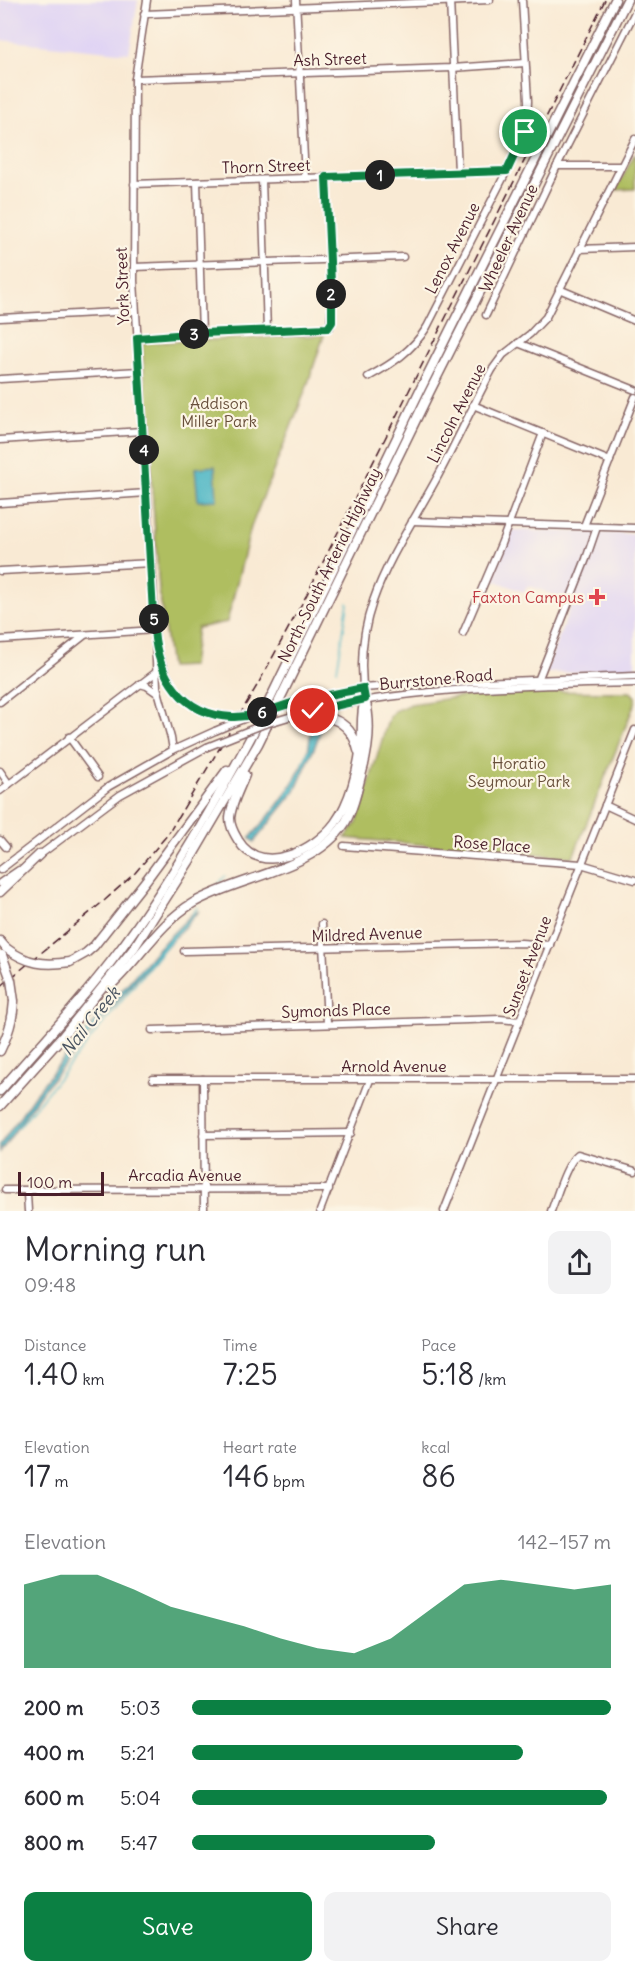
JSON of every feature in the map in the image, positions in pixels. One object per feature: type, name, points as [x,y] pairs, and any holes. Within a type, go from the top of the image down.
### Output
[{"type":"highway","name":"North-South Arterial Highway","points":[[0,1091],[89,989],[132,933],[197,830],[253,733],[421,388],[615,0]]},
{"type":"highway","name":"North-South Arterial Highway","points":[[0,1106],[83,1012],[134,948],[159,911],[258,744],[430,391],[627,0]]},
{"type":"highway","points":[[258,744],[235,799],[230,818],[231,827],[240,843],[253,855],[263,858],[279,858],[295,854],[328,831],[344,807],[359,756],[362,735],[361,712],[365,699]]},
{"type":"highway","points":[[83,1012],[115,982],[173,918],[192,904],[301,859],[332,838],[345,823],[354,803],[365,762],[369,712],[365,699]]},
{"type":"highway","points":[[292,716],[322,715],[339,721],[356,741],[359,756]]},
{"type":"highway","points":[[2,949],[33,963],[53,965],[70,962],[86,953],[147,879],[253,733]]},
{"type":"highway","points":[[0,892],[40,854]]},
{"type":"highway","points":[[0,1051],[9,1032],[14,1013],[11,980],[2,949]]},
{"type":"street","name":"York Street","points":[[147,0],[135,80],[135,310],[152,563],[156,672],[158,694],[173,750]]},
{"type":"street","points":[[296,0],[305,178]]},
{"type":"street","points":[[144,14],[490,0]]},
{"type":"street","name":"Lenox Avenue","points":[[368,377],[389,366],[419,340],[521,142],[527,123],[528,101],[522,0]]},
{"type":"street","points":[[450,1],[458,171]]},
{"type":"street","name":"Wheeler Avenue","points":[[486,315],[557,166],[635,12]]},
{"type":"street","name":"Ash Street","points":[[135,80],[452,68],[525,63]]},
{"type":"street","name":"Lincoln Avenue","points":[[365,699],[361,661],[363,640],[373,601],[391,558],[439,476],[492,370],[503,355],[540,324],[560,290],[635,139]]},
{"type":"street","points":[[557,166],[621,166]]},
{"type":"street","name":"Thorn Street","points":[[134,184],[507,171]]},
{"type":"street","points":[[137,338],[328,328],[332,322],[326,177]]},
{"type":"street","points":[[262,180],[267,331]]},
{"type":"street","points":[[197,182],[202,333]]},
{"type":"street","points":[[579,249],[635,247]]},
{"type":"street","points":[[134,267],[403,257]]},
{"type":"street","points":[[560,290],[635,321]]},
{"type":"street","points":[[0,318],[135,310]]},
{"type":"street","points":[[518,343],[635,390]]},
{"type":"street","points":[[0,379],[139,371]]},
{"type":"street","points":[[584,526],[635,397]]},
{"type":"street","points":[[473,405],[610,461]]},
{"type":"street","points":[[0,440],[142,431]]},
{"type":"street","points":[[463,633],[543,434]]},
{"type":"street","points":[[0,503],[147,493]]},
{"type":"street","points":[[412,521],[635,528]]},
{"type":"street","points":[[537,682],[597,527]]},
{"type":"street","points":[[0,571],[152,563]]},
{"type":"street","points":[[0,640],[154,630]]},
{"type":"street","points":[[0,702],[86,635]]},
{"type":"street","points":[[156,647],[163,667],[176,691],[188,704],[211,714],[233,717],[255,714]]},
{"type":"street","points":[[0,791],[163,667]]},
{"type":"street","name":"Burrstone Road","points":[[0,883],[120,795],[207,747],[262,725],[365,699],[537,682],[635,676]]},
{"type":"street","name":"Burrstone Road","points":[[0,870],[106,788],[173,750],[255,714],[363,688],[446,682],[635,683]]},
{"type":"street","points":[[140,684],[158,694]]},
{"type":"street","name":"Sunset Avenue","points":[[444,1211],[635,730]]},
{"type":"street","points":[[69,737],[98,777]]},
{"type":"street","points":[[0,771],[9,784]]},
{"type":"street","points":[[605,805],[635,819]]},
{"type":"street","points":[[0,840],[6,847]]},
{"type":"street","name":"Rose Place","points":[[344,846],[581,864],[635,880]]},
{"type":"street","points":[[322,924],[327,1023]]},
{"type":"street","name":"Mildred Avenue","points":[[184,951],[521,943],[550,945]]},
{"type":"street","name":"Symonds Place","points":[[152,1030],[327,1023],[500,1019],[520,1021]]},
{"type":"street","name":"Arnold Avenue","points":[[153,1079],[635,1079]]},
{"type":"street","points":[[203,1079],[204,1211]]},
{"type":"street","points":[[320,1211],[370,1080]]},
{"type":"street","points":[[203,1135],[351,1133]]},
{"type":"street","points":[[551,1211],[570,1165],[578,1154],[635,1172]]},
{"type":"street","name":"Arcadia Avenue","points":[[5,1190],[329,1189]]},
{"type":"street","points":[[28,1211],[27,1194],[29,1191]]},
{"type":"shaded area","points":[[0,0],[138,0],[129,53],[0,40]]},
{"type":"shaded area","name":"Faxton Campus","points":[[513,530],[635,534],[635,671],[545,673],[572,603],[528,585],[524,592],[491,579]]},
{"type":"green space","points":[[635,153],[635,189],[616,190]]},
{"type":"green space","name":"Addison Miller Park","points":[[324,335],[306,389],[251,527],[227,622],[197,628],[192,666],[170,667],[159,590],[142,343]]},
{"type":"green space","name":"Horatio Seymour Park","points":[[631,692],[635,697],[635,703],[573,857],[345,838],[357,823],[385,730],[394,711],[411,704],[485,693]]},
{"type":"water","points":[[215,466],[217,500],[198,501],[195,468]]},
{"type":"water","points":[[317,718],[325,718],[295,791],[254,842],[250,838],[281,800],[301,769],[308,752],[312,727]]},
{"type":"water","points":[[199,911],[138,977],[43,1090],[0,1152],[0,1145],[38,1090],[64,1058],[158,948],[191,915]]},
{"type":"waterway","name":"Nail Creek","points":[[337,670],[348,603]]},
{"type":"waterway","name":"Nail Creek","points":[[303,763],[309,750]]},
{"type":"waterway","name":"Nail Creek","points":[[216,887],[225,876]]},
{"type":"waterway","name":"Nail Creek","points":[[192,914],[198,907]]},
{"type":"waterway","name":"Nail Creek","points":[[18,1128],[176,934]]},
{"type":"railway","points":[[0,987],[135,873],[168,834],[258,684],[306,596],[605,0]]},
{"type":"place","name":"Faxton Campus","points":[[597,597]]},
{"type":"route","points":[[313,711],[365,699],[363,688],[255,714],[233,717],[211,714],[188,704],[176,691],[163,667],[156,647],[154,630],[137,338],[202,333],[312,330],[330,327],[332,304],[326,177],[507,171],[525,132]]}]
